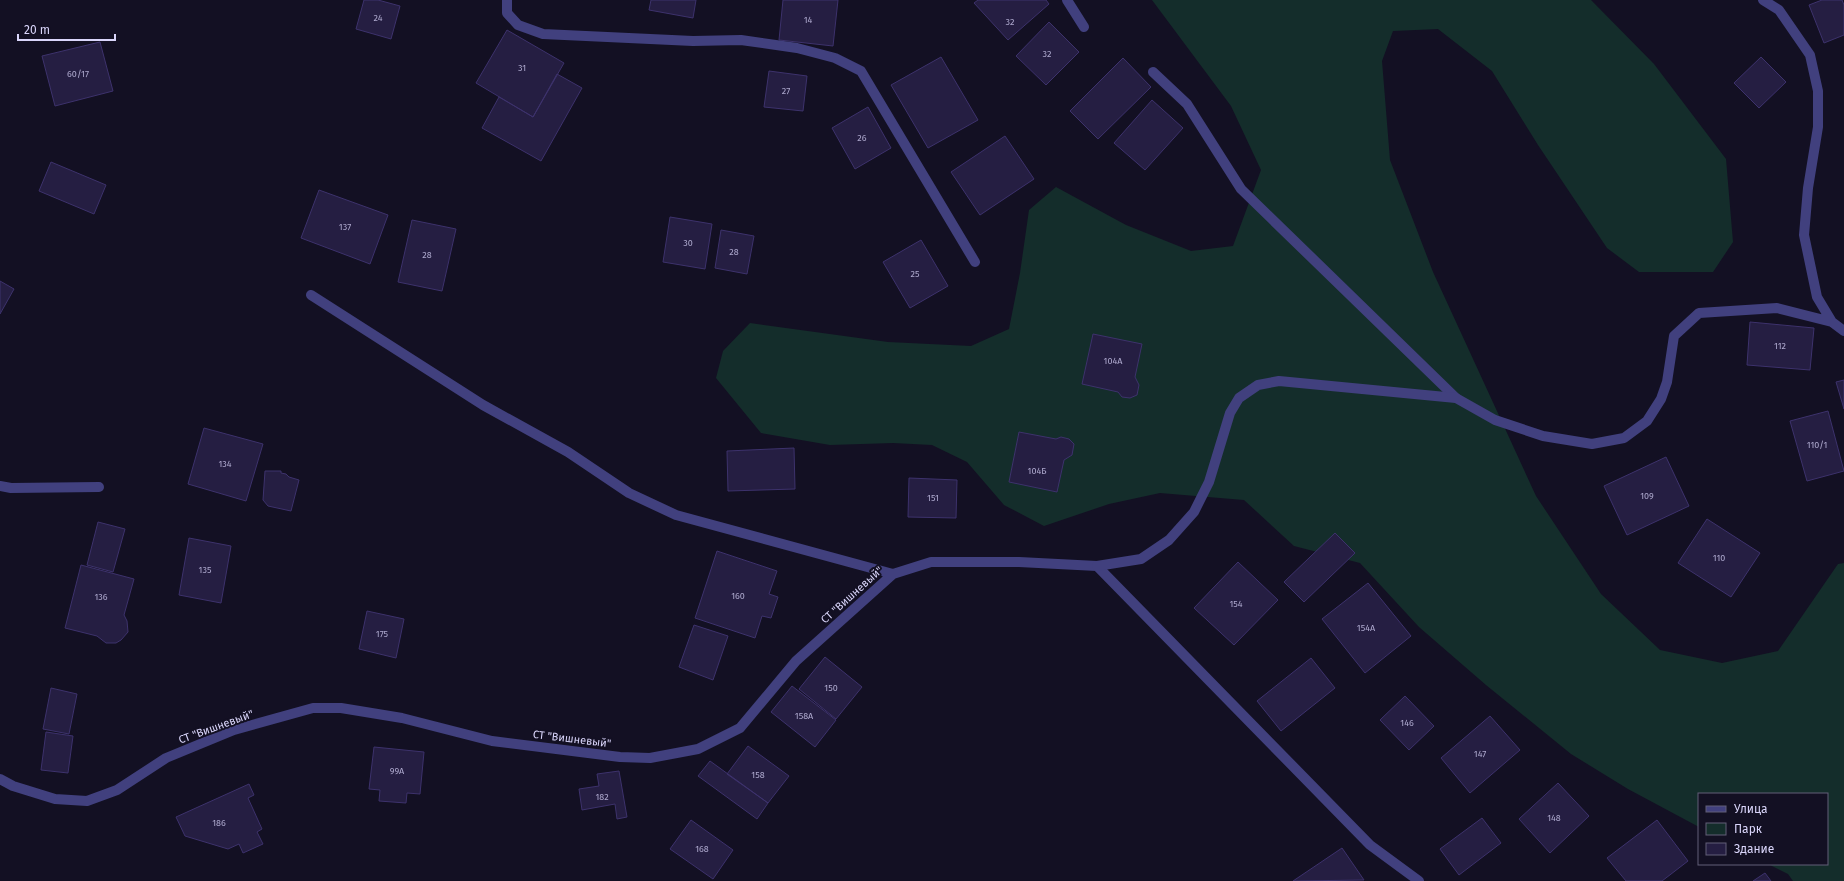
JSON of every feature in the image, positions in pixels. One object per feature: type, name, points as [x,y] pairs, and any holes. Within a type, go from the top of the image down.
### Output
[{"type":"street","points":[[507,0],[508,13],[518,25],[543,34],[693,40],[740,40],[797,48],[827,56],[861,71],[975,262]]},
{"type":"street","points":[[1066,0],[1084,27]]},
{"type":"street","points":[[1763,0],[1779,10],[1810,55],[1818,91],[1818,126],[1808,188],[1804,235],[1817,298],[1832,322],[1844,331]]},
{"type":"street","points":[[1153,72],[1187,104],[1242,189],[1456,398],[1495,420],[1543,436],[1592,444],[1624,438],[1647,421],[1661,399],[1667,382],[1674,336],[1699,313],[1777,308],[1832,322]]},
{"type":"street","points":[[311,294],[483,406],[568,452],[629,493],[676,514],[893,574]]},
{"type":"street","name":"СТ \"Вишневый\"","points":[[0,779],[13,786],[56,799],[87,801],[117,790],[172,756],[234,730],[313,708],[341,708],[402,718],[492,741],[620,757],[650,758],[698,749],[740,728],[796,661],[893,574],[931,562],[1019,562],[1097,566],[1141,559],[1169,540],[1194,512],[1209,482],[1230,413],[1239,398],[1258,385],[1279,381],[1456,398]]},
{"type":"street","points":[[0,486],[11,488],[99,487]]},
{"type":"street","points":[[1097,566],[1370,845],[1419,881]]},
{"type":"green space","points":[[1152,0],[1591,0],[1654,64],[1726,159],[1733,242],[1713,272],[1639,272],[1607,248],[1538,145],[1492,71],[1438,29],[1393,31],[1382,61],[1390,160],[1433,272],[1536,496],[1601,594],[1660,650],[1722,663],[1778,651],[1838,564],[1844,563],[1844,881],[1793,881],[1788,874],[1770,865],[1828,865],[1828,793],[1698,793],[1698,826],[1628,789],[1571,754],[1486,685],[1419,627],[1360,563],[1294,546],[1244,500],[1160,493],[1109,504],[1044,526],[1004,505],[967,462],[932,445],[893,443],[830,445],[761,433],[716,378],[723,351],[750,323],[888,342],[971,346],[1009,329],[1020,273],[1029,210],[1056,187],[1126,225],[1191,251],[1233,246],[1261,170],[1231,106]]},
{"type":"building","points":[[364,0],[378,0],[400,6],[391,39],[356,29]]},
{"type":"building","points":[[651,0],[696,0],[693,18],[649,10]]},
{"type":"building","points":[[783,0],[838,0],[833,46],[779,40]]},
{"type":"building","points":[[978,0],[1046,0],[1049,4],[1008,40],[974,3]]},
{"type":"building","points":[[1822,0],[1842,0],[1844,5],[1844,35],[1824,43],[1809,5]]},
{"type":"building","points":[[1049,22],[1079,52],[1046,85],[1016,56]]},
{"type":"building","points":[[507,30],[564,63],[533,117],[476,83]]},
{"type":"building","points":[[100,42],[113,91],[55,106],[42,56]]},
{"type":"building","points":[[941,57],[978,120],[928,148],[891,85]]},
{"type":"building","points":[[1761,57],[1786,82],[1759,108],[1734,83]]},
{"type":"building","points":[[1123,58],[1151,87],[1098,139],[1070,111]]},
{"type":"building","points":[[769,71],[807,76],[803,111],[764,107]]},
{"type":"building","points":[[557,74],[582,88],[541,161],[482,128],[499,97],[533,117]]},
{"type":"building","points":[[1152,100],[1183,128],[1145,170],[1114,143]]},
{"type":"building","points":[[868,107],[891,148],[855,169],[832,128]]},
{"type":"building","points":[[1005,136],[1034,179],[980,215],[951,172]]},
{"type":"building","points":[[51,162],[106,185],[94,214],[39,191]]},
{"type":"building","points":[[319,190],[388,215],[370,264],[301,238]]},
{"type":"building","points":[[670,217],[712,224],[705,269],[663,262]]},
{"type":"building","points":[[412,220],[456,229],[442,291],[398,282]]},
{"type":"building","points":[[721,230],[754,236],[747,274],[715,268]]},
{"type":"building","points":[[921,240],[948,286],[910,308],[883,262]]},
{"type":"building","points":[[0,281],[14,289],[0,314]]},
{"type":"building","points":[[1750,322],[1814,328],[1810,370],[1747,365]]},
{"type":"building","points":[[1093,334],[1142,344],[1135,377],[1139,385],[1137,395],[1130,398],[1122,397],[1118,392],[1082,384]]},
{"type":"building","points":[[1844,380],[1844,409],[1836,382]]},
{"type":"building","points":[[1828,411],[1844,471],[1807,481],[1790,421]]},
{"type":"building","points":[[204,428],[263,444],[246,501],[188,484]]},
{"type":"building","points":[[1019,432],[1056,439],[1061,437],[1069,439],[1074,444],[1072,455],[1064,460],[1057,492],[1009,482]]},
{"type":"building","points":[[794,448],[795,489],[728,491],[727,451]]},
{"type":"building","points":[[1666,457],[1689,506],[1627,535],[1604,486]]},
{"type":"building","points":[[265,471],[281,471],[281,473],[286,474],[289,477],[299,480],[291,511],[268,506],[263,500]]},
{"type":"building","points":[[909,478],[957,480],[956,518],[908,517]]},
{"type":"building","points":[[1707,519],[1760,553],[1731,597],[1678,563]]},
{"type":"building","points":[[98,522],[125,529],[113,572],[87,565]]},
{"type":"building","points":[[1335,533],[1355,553],[1304,602],[1284,582]]},
{"type":"building","points":[[189,538],[231,546],[221,603],[179,595]]},
{"type":"building","points":[[717,551],[777,571],[769,594],[778,597],[771,618],[762,616],[755,638],[695,618]]},
{"type":"building","points":[[1238,562],[1278,600],[1234,645],[1194,608]]},
{"type":"building","points":[[81,565],[134,579],[124,615],[127,621],[128,632],[116,643],[106,643],[97,636],[65,628]]},
{"type":"building","points":[[1368,583],[1411,636],[1365,673],[1322,619]]},
{"type":"building","points":[[367,611],[404,619],[396,658],[359,649]]},
{"type":"building","points":[[694,625],[728,636],[713,680],[679,667]]},
{"type":"building","points":[[825,657],[862,687],[836,719],[799,689]]},
{"type":"building","points":[[1311,658],[1335,688],[1281,731],[1257,701]]},
{"type":"building","points":[[792,686],[836,720],[815,747],[771,712]]},
{"type":"building","points":[[51,688],[77,694],[69,734],[43,729]]},
{"type":"building","points":[[1405,696],[1434,726],[1409,750],[1380,720]]},
{"type":"building","points":[[1490,716],[1520,750],[1470,793],[1441,758]]},
{"type":"building","points":[[46,732],[73,736],[68,773],[41,770]]},
{"type":"building","points":[[748,746],[789,776],[768,803],[727,774]]},
{"type":"building","points":[[374,747],[424,752],[420,794],[407,793],[406,803],[379,801],[380,790],[369,789]]},
{"type":"building","points":[[710,761],[768,803],[757,819],[698,776]]},
{"type":"building","points":[[619,771],[627,817],[617,819],[615,804],[582,810],[579,789],[599,786],[597,774]]},
{"type":"building","points":[[1558,783],[1589,816],[1550,853],[1519,819]]},
{"type":"building","points":[[249,784],[254,795],[248,798],[262,829],[257,832],[263,844],[243,853],[239,844],[228,849],[185,836],[176,817]]},
{"type":"building","points":[[1482,818],[1501,843],[1459,875],[1440,849]]},
{"type":"building","points":[[691,820],[733,850],[713,879],[670,849]]},
{"type":"building","points":[[1657,820],[1688,861],[1662,881],[1626,881],[1607,858]]},
{"type":"building","points":[[1342,848],[1364,880],[1293,881]]},
{"type":"building","points":[[1765,873],[1771,881],[1753,881]]}]
